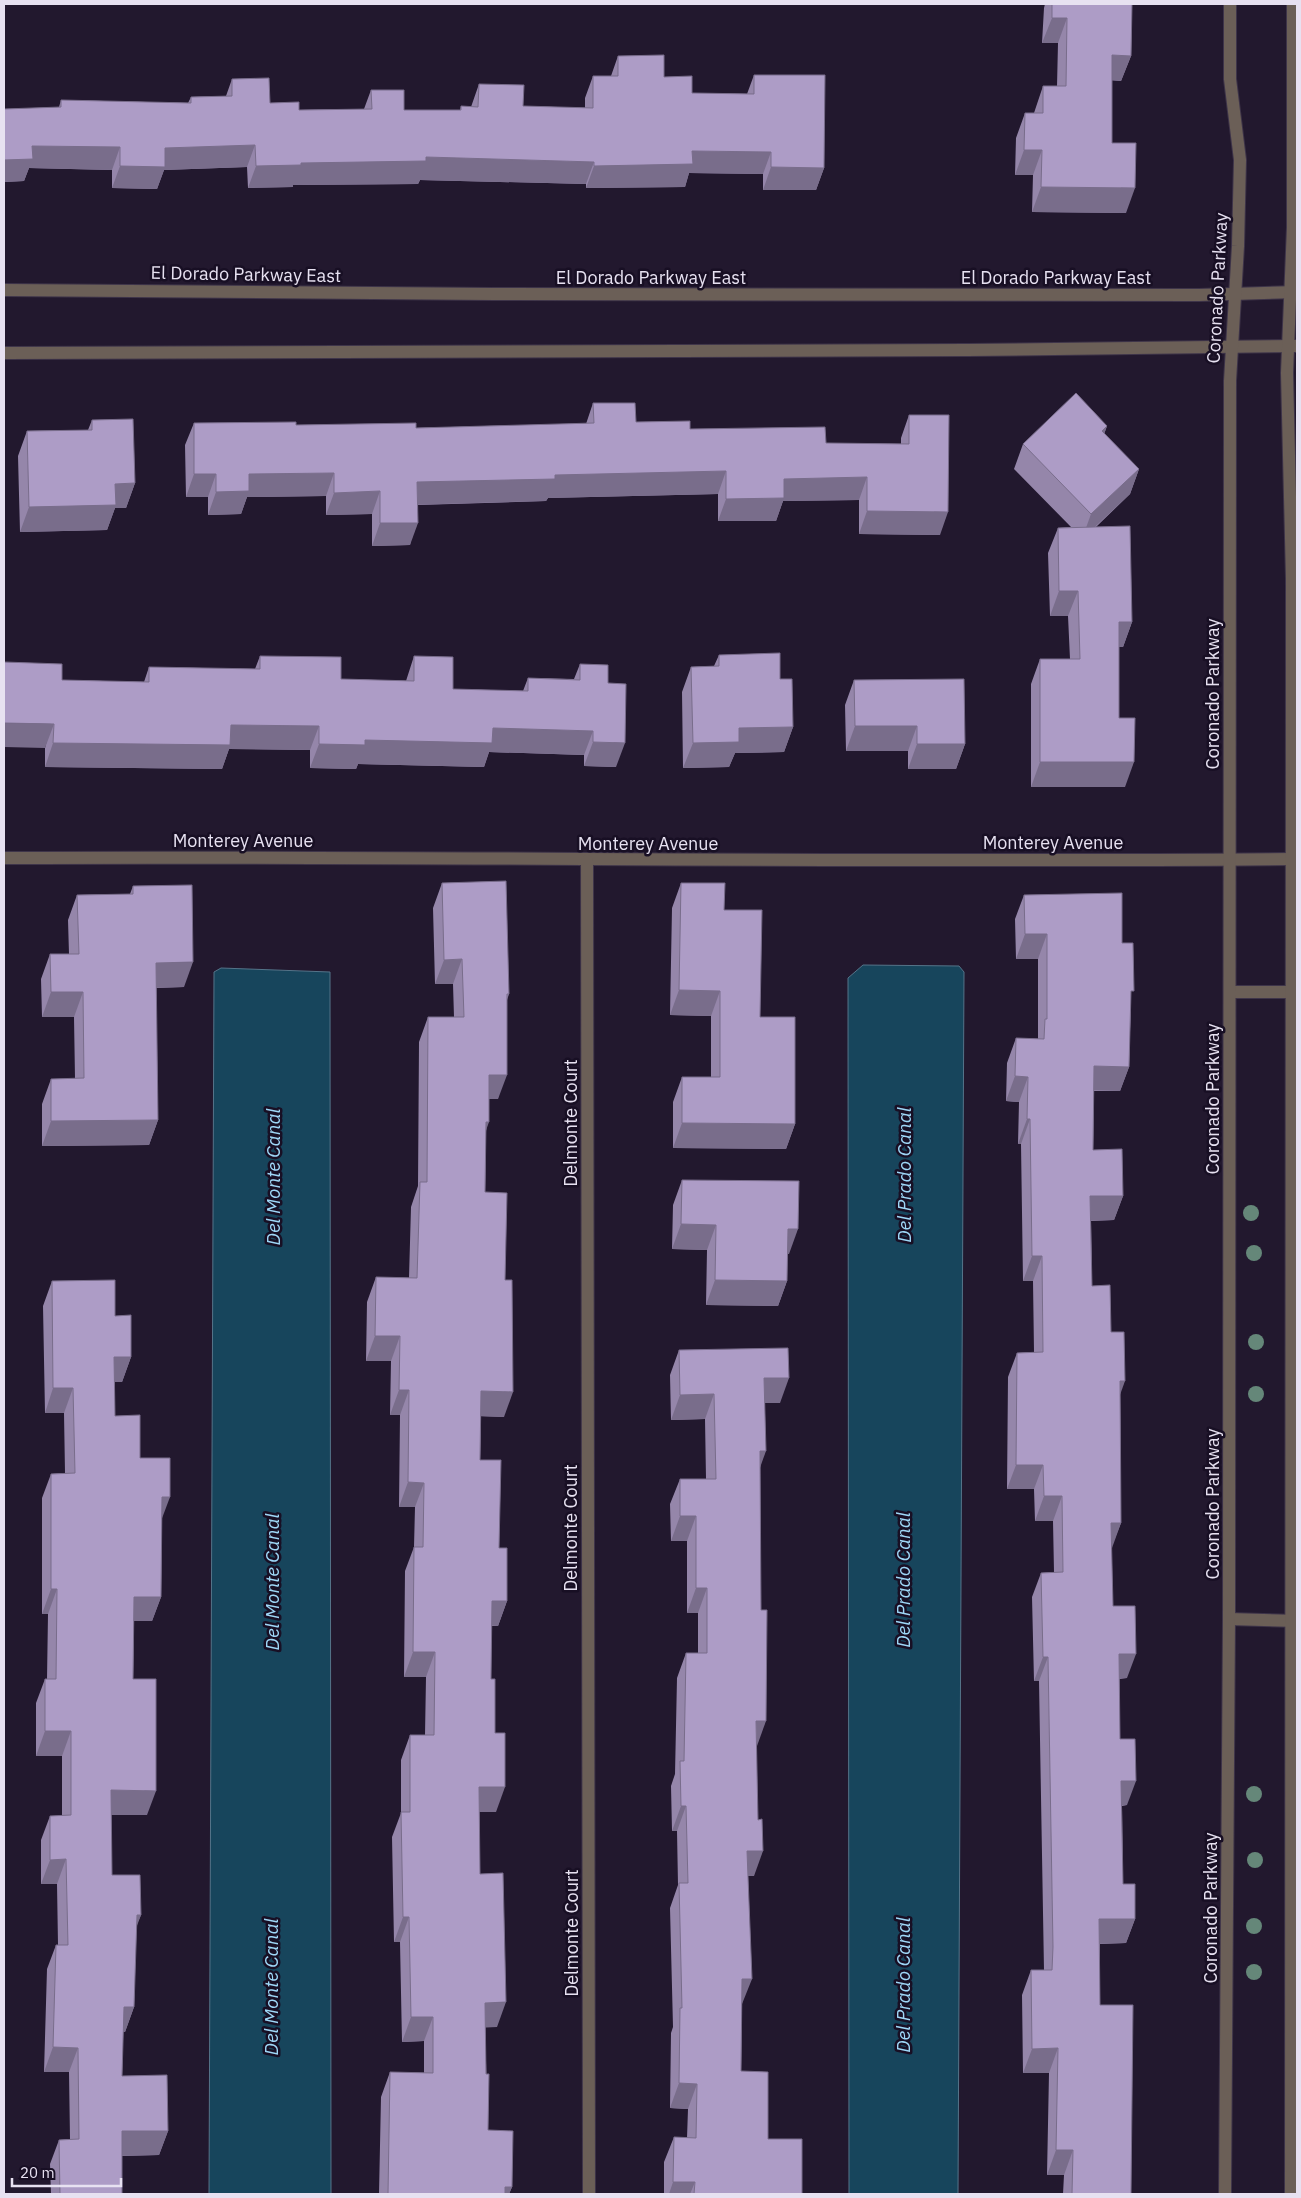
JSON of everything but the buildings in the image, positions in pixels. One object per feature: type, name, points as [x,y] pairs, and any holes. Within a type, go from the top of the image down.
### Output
[{"type":"street","name":"Coronado Parkway","points":[[1225,2194],[1229,1620],[1230,381],[1240,160],[1230,79],[1230,4]]},
{"type":"street","points":[[1291,2194],[1294,1621],[1294,992],[1292,579],[1287,373],[1293,346],[1294,292],[1293,4]]},
{"type":"street","name":"El Dorado Parkway East","points":[[4,290],[492,294],[1235,294],[1294,292]]},
{"type":"street","points":[[4,353],[967,350],[1293,346]]},
{"type":"street","name":"Monterey Avenue","points":[[4,858],[376,857],[586,861],[831,858],[1292,859]]},
{"type":"street","name":"Delmonte Court","points":[[586,861],[589,2194]]},
{"type":"street","points":[[1230,992],[1294,992]]},
{"type":"street","points":[[1229,1620],[1294,1621]]},
{"type":"water","name":"Del Prado Canal","points":[[863,965],[959,966],[964,972],[958,2194],[849,2194],[848,978]]},
{"type":"water","name":"Del Monte Canal","points":[[221,968],[330,972],[331,2194],[209,2194],[214,972]]}]
